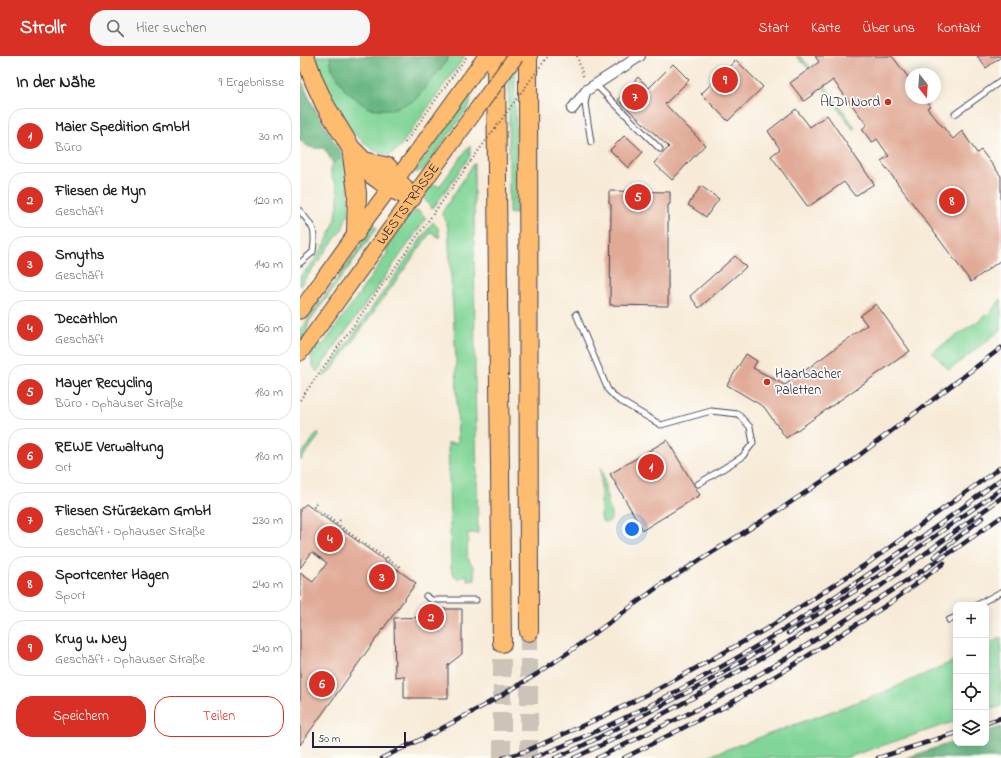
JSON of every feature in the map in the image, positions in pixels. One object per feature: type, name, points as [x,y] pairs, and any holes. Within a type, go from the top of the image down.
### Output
[{"type":"highway","points":[[305,56],[325,105],[351,148],[364,161],[372,174],[393,183],[412,198]]},
{"type":"highway","points":[[496,56],[502,643]]},
{"type":"highway","points":[[528,56],[529,632]]},
{"type":"highway","points":[[351,148],[357,192],[356,233]]},
{"type":"main road","name":"WESTSTRASSE","points":[[300,311],[486,56]]},
{"type":"main road","name":"WESTSTRASSE","points":[[300,353],[516,56]]},
{"type":"street","points":[[572,109],[591,87],[640,56]]},
{"type":"lane","points":[[955,114],[1001,81]]},
{"type":"lane","points":[[591,142],[586,104],[591,87],[660,149]]},
{"type":"lane","points":[[300,211],[315,230],[315,237],[313,252],[300,263]]},
{"type":"lane","points":[[576,314],[608,390],[617,400],[661,425],[711,411],[738,414],[750,428],[752,443],[742,457],[698,484]]},
{"type":"lane","points":[[983,602],[1001,592]]},
{"type":"lane","points":[[426,596],[432,600],[476,600]]},
{"type":"lane","points":[[949,620],[953,618]]},
{"type":"path","points":[[404,144],[467,56]]},
{"type":"path","points":[[300,400],[548,56]]},
{"type":"path","points":[[578,56],[591,87]]},
{"type":"path","points":[[316,503],[314,507],[345,531],[386,559],[400,566],[398,570]]},
{"type":"path","points":[[337,524],[340,520]]},
{"type":"path","points":[[363,543],[366,540]]},
{"type":"path","points":[[386,559],[389,555]]},
{"type":"green space","points":[[315,56],[330,56],[332,68],[346,91],[368,108],[390,110],[443,66],[449,56],[465,56],[399,148],[390,155],[377,152],[364,143],[353,131],[333,100],[325,84]]},
{"type":"green space","points":[[330,56],[449,56],[443,66],[414,101],[390,110],[368,108],[346,91],[332,68]]},
{"type":"green space","points":[[509,56],[515,56],[516,214],[509,213]]},
{"type":"green space","points":[[796,56],[800,56],[815,73],[855,128],[853,129],[810,70]]},
{"type":"green space","points":[[300,77],[311,102],[343,157],[333,163],[324,148],[305,145],[300,140]]},
{"type":"green space","points":[[471,95],[470,105],[424,169],[416,173],[415,171]]},
{"type":"green space","points":[[470,145],[470,156],[432,208],[424,199],[424,195],[433,183],[439,187]]},
{"type":"green space","points":[[343,157],[348,171],[349,216],[346,217],[343,228],[300,286],[300,276],[316,259],[333,227],[338,204],[338,192],[331,175],[331,171],[333,163]]},
{"type":"green space","points":[[474,163],[475,376],[478,533],[468,533],[467,557],[474,568],[475,580],[468,581],[467,575],[458,579],[454,576],[451,567],[448,443],[458,443],[456,359],[448,228],[442,215],[443,211]]},
{"type":"green space","points":[[412,211],[419,211],[426,219],[317,372],[314,368],[311,357],[317,342],[323,345],[387,254],[387,247]]},
{"type":"green space","points":[[433,222],[438,228],[440,238],[431,232],[332,370],[323,377]]},
{"type":"green space","points":[[373,225],[377,228],[309,322],[306,334],[300,342],[300,330],[360,247],[363,238]]},
{"type":"green space","points":[[1001,299],[1001,330],[949,370],[932,352],[990,313]]},
{"type":"green space","points":[[318,432],[319,436],[300,461],[300,456]]},
{"type":"green space","points":[[601,467],[611,515],[611,520],[606,523],[602,521],[601,516]]},
{"type":"green space","points":[[1001,637],[1001,706],[989,710],[989,674],[989,644]]},
{"type":"green space","points":[[953,661],[953,722],[845,758],[703,758],[882,693]]},
{"type":"green space","points":[[1001,727],[1001,758],[906,758],[953,742],[953,746],[989,746],[989,731]]},
{"type":"building","points":[[815,56],[892,56],[905,73],[905,104],[928,104],[930,106],[927,108],[953,139],[962,131],[977,153],[981,150],[1001,176],[1001,260],[971,282],[881,161],[889,156],[877,139],[872,143],[862,129],[867,125],[833,80],[804,101],[790,83],[819,62]]},
{"type":"building","points":[[977,56],[1001,56],[1001,57],[986,68]]},
{"type":"building","points":[[736,60],[763,87],[728,121],[701,94]]},
{"type":"building","points":[[673,64],[689,80],[665,104],[705,145],[672,180],[654,163],[669,147],[618,100],[638,77],[649,88]]},
{"type":"building","points":[[796,109],[810,127],[827,115],[874,184],[855,196],[844,182],[808,207],[771,156],[780,149],[768,131]]},
{"type":"building","points":[[625,135],[643,152],[628,168],[610,150]]},
{"type":"building","points":[[701,186],[719,199],[706,217],[688,205]]},
{"type":"building","points":[[609,191],[670,192],[670,204],[668,205],[668,306],[610,305],[611,205],[609,203]]},
{"type":"building","points":[[735,256],[746,267],[699,308],[690,296]]},
{"type":"building","points":[[876,304],[910,351],[786,438],[764,407],[727,385],[746,354],[757,361],[753,368],[785,385],[867,325],[860,316]]},
{"type":"building","points":[[667,440],[700,495],[643,530],[610,474]]},
{"type":"building","points":[[306,504],[416,583],[300,745],[300,573],[313,582],[327,563],[312,552],[300,568],[300,509]]},
{"type":"building","points":[[434,609],[462,609],[462,654],[448,665],[448,698],[404,698],[404,676],[395,677],[394,618],[434,617]]},
{"type":"tunnel","points":[[529,632],[529,758]]},
{"type":"tunnel","points":[[502,643],[502,758]]},
{"type":"railway","points":[[382,758],[426,737],[485,705],[537,674],[662,584],[773,514],[845,466],[1001,348]]},
{"type":"railway","points":[[503,758],[526,751],[604,716],[662,687],[768,628],[868,563],[1001,467]]},
{"type":"railway","points":[[533,758],[657,702],[776,634],[891,559],[1001,479]]},
{"type":"railway","points":[[788,633],[877,577],[1001,489]]},
{"type":"railway","points":[[574,758],[635,729],[707,690],[882,585],[1001,498]]},
{"type":"railway","points":[[597,758],[708,704],[787,658],[957,548],[1001,517]]},
{"type":"railway","points":[[934,557],[982,518]]},
{"type":"railway","points":[[624,758],[726,706],[792,666],[893,601],[944,563]]},
{"type":"railway","points":[[555,758],[578,748],[704,684],[772,643]]},
{"type":"railway","points":[[989,722],[1001,718]]},
{"type":"railway","points":[[878,758],[953,734]]},
{"type":"place","name":"Krug u. Ney","points":[[725,80]]},
{"type":"place","name":"Fliesen Stürzekarn GmbH","points":[[635,97]]},
{"type":"place","name":"ALDI Nord","points":[[888,102]]},
{"type":"place","name":"Mayer Recycling","points":[[638,197]]},
{"type":"place","name":"Sportcenter Hagen","points":[[952,201]]},
{"type":"place","name":"Haarbacher Paletten","points":[[767,382]]},
{"type":"place","name":"Maier Spedition GmbH","points":[[651,467]]},
{"type":"place","name":"Decathlon","points":[[330,539]]},
{"type":"place","name":"Smyths","points":[[382,577]]},
{"type":"place","name":"Fliesen de Myn","points":[[431,617]]},
{"type":"place","name":"REWE Verwaltung","points":[[322,684]]}]
